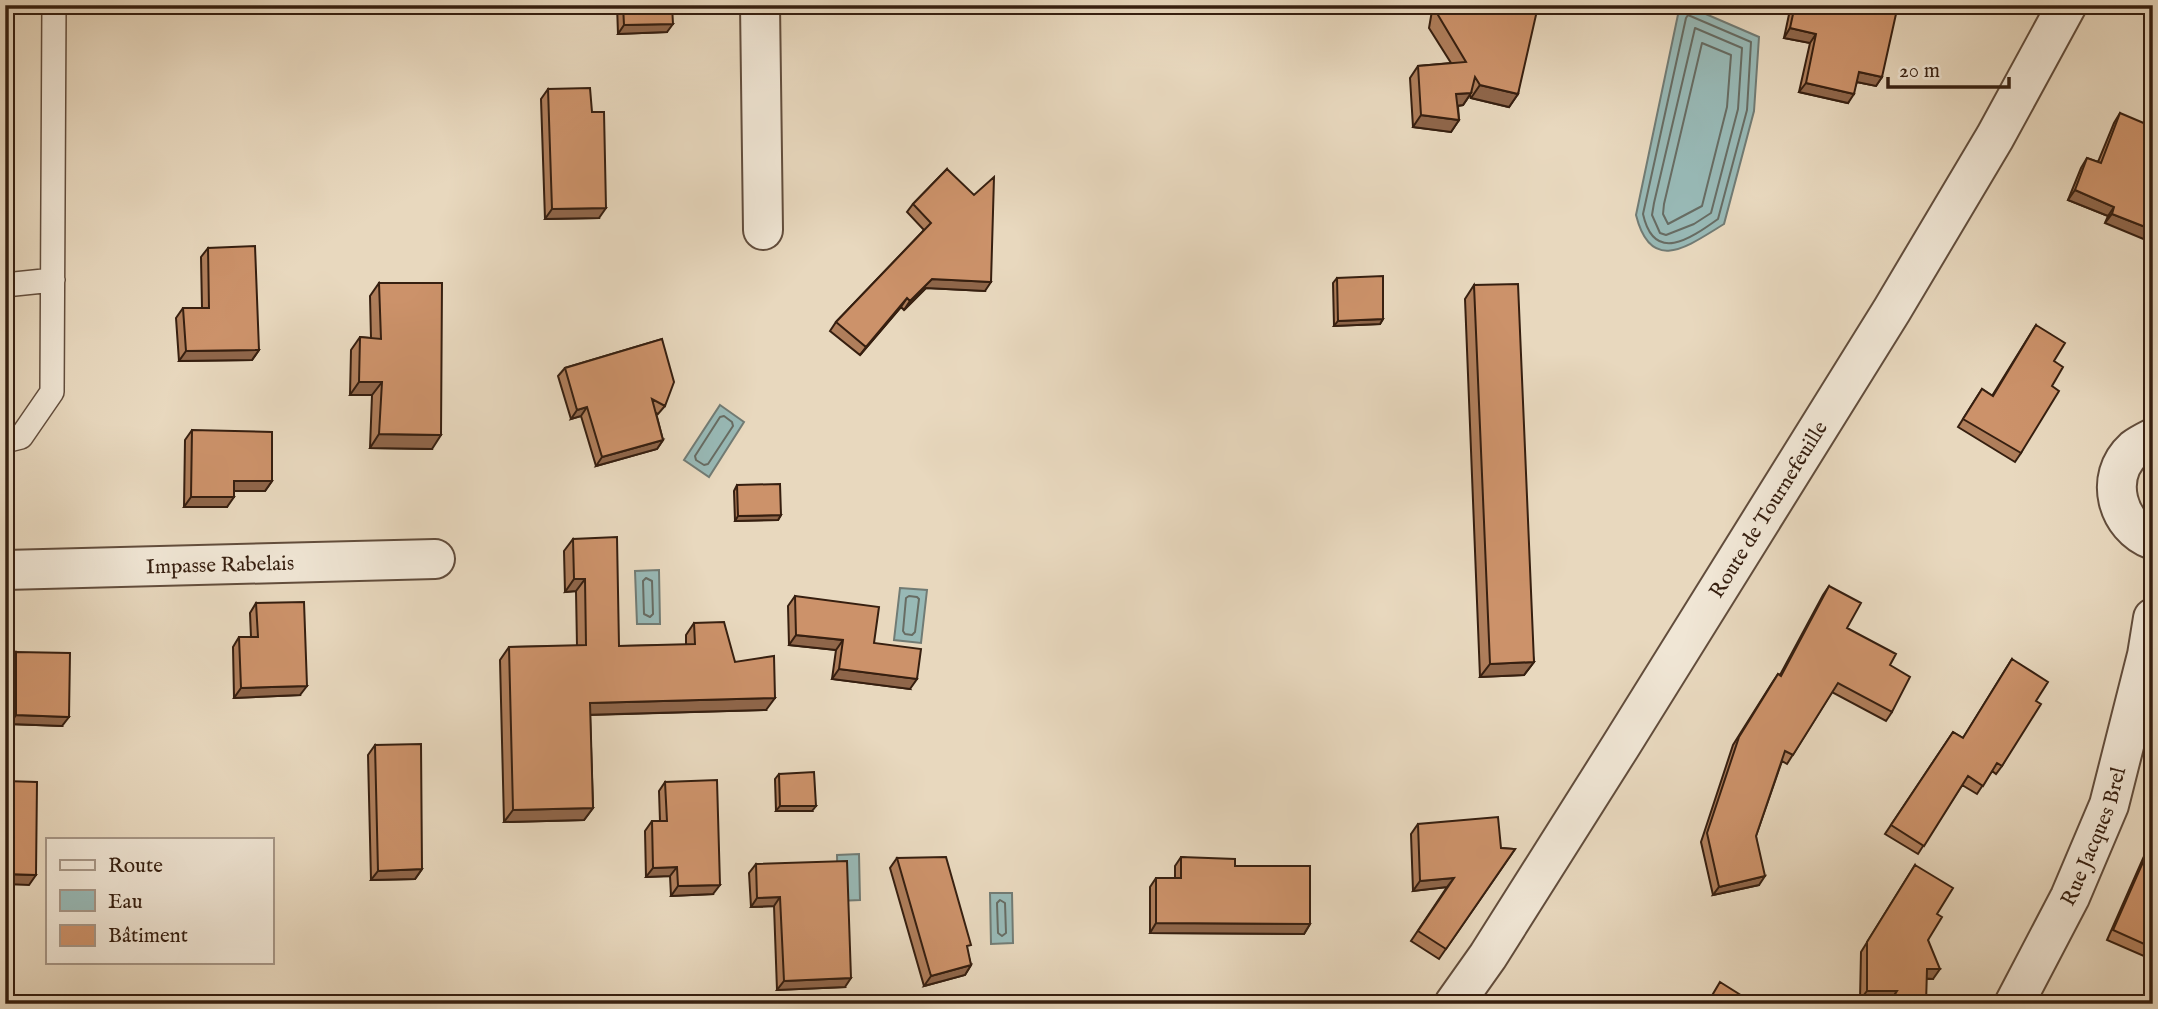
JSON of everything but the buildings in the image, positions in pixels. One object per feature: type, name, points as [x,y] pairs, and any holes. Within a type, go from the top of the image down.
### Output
[{"type":"street","points":[[760,5],[763,230]]},
{"type":"street","name":"Route de Tournefeuille","points":[[1454,1004],[1488,956],[1613,759],[1892,310],[1995,137],[2067,5]]},
{"type":"street","points":[[2153,438],[2133,450],[2119,470],[2116,495],[2124,518],[2140,535],[2153,540]]},
{"type":"street","name":"Impasse Rabelais","points":[[5,570],[435,559]]},
{"type":"street","name":"Rue Jacques Brel","points":[[2014,1004],[2070,897],[2109,805],[2147,655],[2153,618]]},
{"type":"lane","points":[[5,441],[21,437],[52,392],[54,5]]},
{"type":"lane","points":[[5,285],[53,280]]},
{"type":"water","points":[[1680,5],[1759,37],[1754,111],[1724,224],[1684,247],[1661,250],[1651,245],[1643,234],[1636,215]]},
{"type":"water","points":[[720,405],[744,422],[709,477],[684,460]]},
{"type":"water","points":[[659,570],[660,624],[637,624],[635,571]]},
{"type":"water","points":[[900,588],[927,590],[921,643],[894,640]]},
{"type":"water","points":[[859,854],[860,900],[838,901],[837,855]]},
{"type":"water","points":[[990,893],[1012,893],[1013,943],[991,944]]}]
